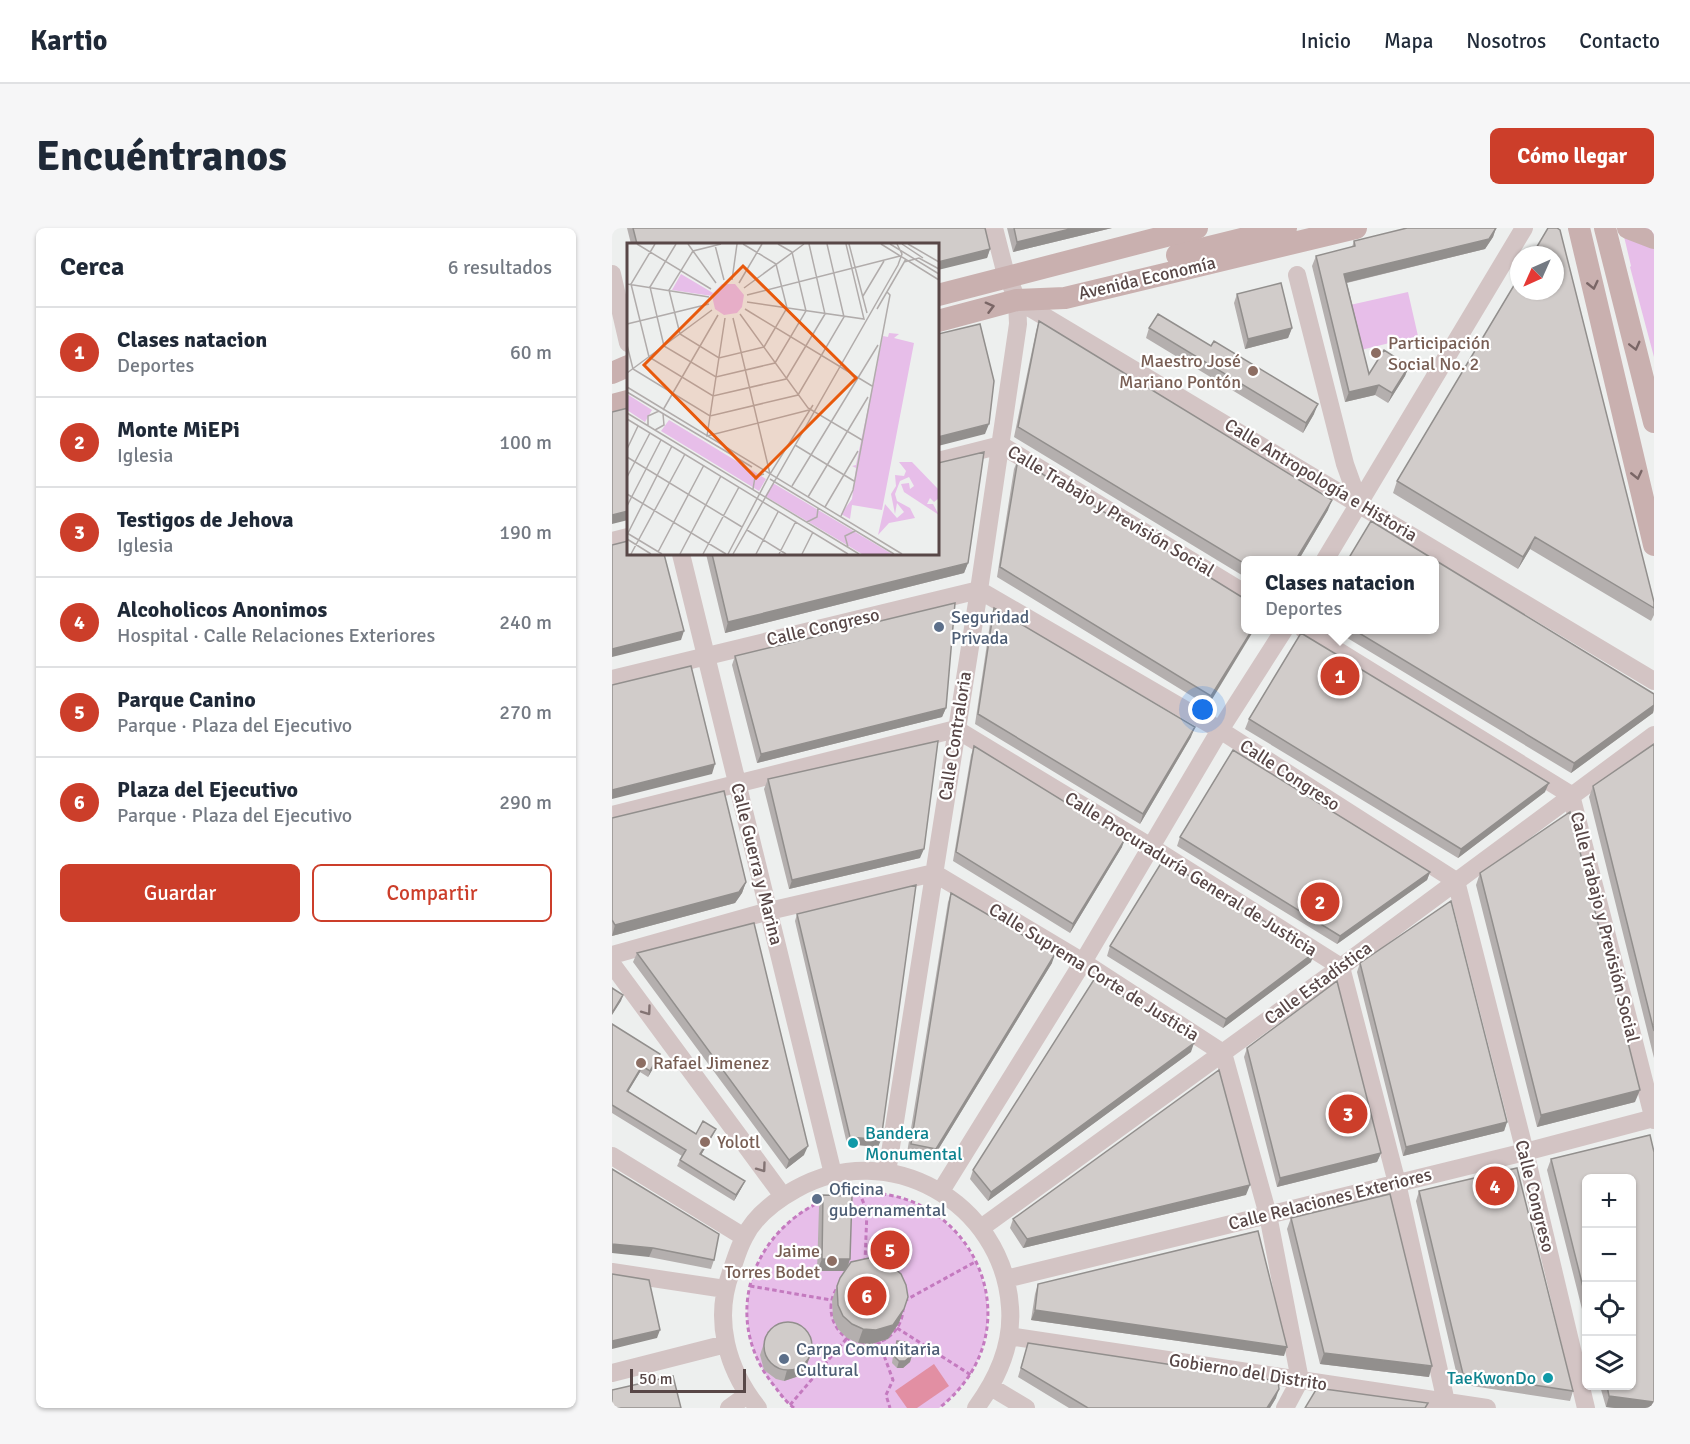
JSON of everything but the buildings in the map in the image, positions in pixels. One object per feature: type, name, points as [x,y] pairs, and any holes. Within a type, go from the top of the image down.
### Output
[{"type":"main road","points":[[939,284],[1152,228]]},
{"type":"main road","points":[[939,296],[1197,228]]},
{"type":"main road","points":[[1017,300],[1054,288],[1286,228]]},
{"type":"main road","name":"Avenida Economía","points":[[939,321],[1017,300],[1065,298],[1356,228]]},
{"type":"main road","points":[[1579,228],[1654,545]]},
{"type":"main road","points":[[1605,228],[1654,422]]},
{"type":"main road","points":[[1628,228],[1654,237]]},
{"type":"main road","points":[[612,371],[627,365]]},
{"type":"main road","points":[[612,384],[627,379]]},
{"type":"main road","points":[[612,405],[627,401]]},
{"type":"street","points":[[994,228],[1004,267],[1017,300]]},
{"type":"street","points":[[1328,556],[1524,228]]},
{"type":"street","points":[[612,273],[627,339]]},
{"type":"street","points":[[1297,275],[1346,464],[1359,503]]},
{"type":"street","name":"Calle Contraloria","points":[[887,1172],[1001,445],[1018,324],[1017,300]]},
{"type":"street","name":"Calle Antropología e Historia","points":[[1017,300],[1654,681]]},
{"type":"street","name":"Calle Trabajo y Previsión Social","points":[[939,460],[1001,445],[1241,592]]},
{"type":"street","points":[[612,541],[627,537]]},
{"type":"street","name":"Calle Guerra y Marina","points":[[681,555],[833,1174]]},
{"type":"street","name":"Calle Congreso","points":[[612,679],[979,590],[1220,730],[1456,881],[1525,1152],[1586,1408]]},
{"type":"street","points":[[941,1191],[1083,962],[1220,730],[1281,634]]},
{"type":"street","name":"Calle Trabajo y Previsión Social","points":[[1310,634],[1571,795],[1654,1118]]},
{"type":"street","points":[[612,815],[956,729]]},
{"type":"street","name":"Calle Procuraduría General de Justicia","points":[[956,729],[1151,847],[1341,967]]},
{"type":"street","name":"Calle Estadística","points":[[981,1228],[1341,967],[1654,735]]},
{"type":"street","points":[[612,955],[769,911],[934,873]]},
{"type":"street","name":"Calle Suprema Corte de Justicia","points":[[934,873],[1083,962],[1223,1053]]},
{"type":"street","points":[[612,964],[783,1196]]},
{"type":"street","points":[[1341,967],[1396,1183],[1444,1405]]},
{"type":"street","points":[[1223,1053],[1268,1215],[1300,1380],[1285,1408]]},
{"type":"street","name":"Calle Relaciones Exteriores","points":[[1006,1279],[1525,1152],[1654,1118]]},
{"type":"street","points":[[612,1156],[744,1237]]},
{"type":"street","points":[[729,1408],[752,1401],[730,1362],[722,1310],[725,1289],[744,1237],[762,1214],[783,1196],[807,1183],[833,1174],[860,1170],[887,1172],[915,1179],[941,1191],[963,1208],[981,1228],[996,1252],[1006,1279],[1010,1307],[1009,1336],[1002,1362],[991,1387],[976,1408]]},
{"type":"street","points":[[612,1272],[725,1289]]},
{"type":"street","name":"Gobierno del Distrito","points":[[1009,1336],[1300,1380],[1444,1405],[1487,1408]]},
{"type":"street","points":[[612,1373],[726,1344]]},
{"type":"street","points":[[991,1387],[1026,1408]]},
{"type":"path","points":[[831,1197],[859,1192],[876,1192],[895,1195],[924,1206],[960,1235],[975,1262],[983,1279],[988,1306],[987,1333],[981,1355],[971,1376],[956,1395],[939,1408]]},
{"type":"path","points":[[859,1192],[867,1211],[864,1272]]},
{"type":"path","points":[[794,1408],[764,1374],[755,1356],[749,1335],[747,1310],[750,1286],[762,1252],[777,1232],[793,1217],[826,1199]]},
{"type":"path","points":[[903,1302],[975,1262]]},
{"type":"path","points":[[873,1272],[889,1279],[900,1293],[903,1311],[897,1328],[892,1334],[879,1342],[862,1344],[847,1338],[835,1326],[830,1309],[831,1300],[843,1280],[856,1273],[873,1272]]},
{"type":"path","points":[[750,1286],[831,1300]]},
{"type":"path","points":[[897,1328],[971,1376]]},
{"type":"path","points":[[790,1405],[847,1338]]},
{"type":"path","points":[[879,1342],[893,1380],[886,1395],[890,1408]]},
{"type":"shaded area","points":[[1622,228],[1654,228],[1654,357],[1630,267]]},
{"type":"shaded area","points":[[1408,292],[1418,336],[1361,350],[1350,305]]},
{"type":"shaded area","points":[[859,1192],[901,1198],[935,1215],[962,1240],[980,1272],[987,1306],[984,1342],[968,1377],[939,1408],[794,1408],[780,1393],[760,1363],[750,1337],[747,1311],[751,1284],[760,1260],[774,1237],[794,1217],[819,1202]]},
{"type":"shaded area","points":[[934,1364],[949,1386],[917,1408],[907,1408],[895,1391]]},
{"type":"place","name":"Participación Social No. 2","points":[[1376,353]]},
{"type":"place","name":"Maestro José Mariano Pontón","points":[[1253,371]]},
{"type":"place","name":"Seguridad Privada","points":[[939,627]]},
{"type":"place","name":"Clases natacion","points":[[1340,676]]},
{"type":"place","name":"Monte MiEPi","points":[[1320,902]]},
{"type":"place","name":"Rafael Jimenez","points":[[641,1063]]},
{"type":"place","name":"Testigos de Jehova","points":[[1348,1114]]},
{"type":"place","name":"Yolotl","points":[[705,1142]]},
{"type":"place","name":"Bandera Monumental","points":[[853,1143]]},
{"type":"place","name":"Alcoholicos Anonimos","points":[[1495,1186]]},
{"type":"place","name":"Oficina gubernamental","points":[[817,1199]]},
{"type":"place","name":"Parque Canino","points":[[890,1250]]},
{"type":"place","name":"Jaime Torres Bodet","points":[[832,1261]]},
{"type":"place","name":"Plaza del Ejecutivo","points":[[867,1296]]},
{"type":"place","name":"Carpa Comunitaria Cultural","points":[[784,1359]]},
{"type":"place","name":"TaeKwonDo","points":[[1548,1378]]}]
